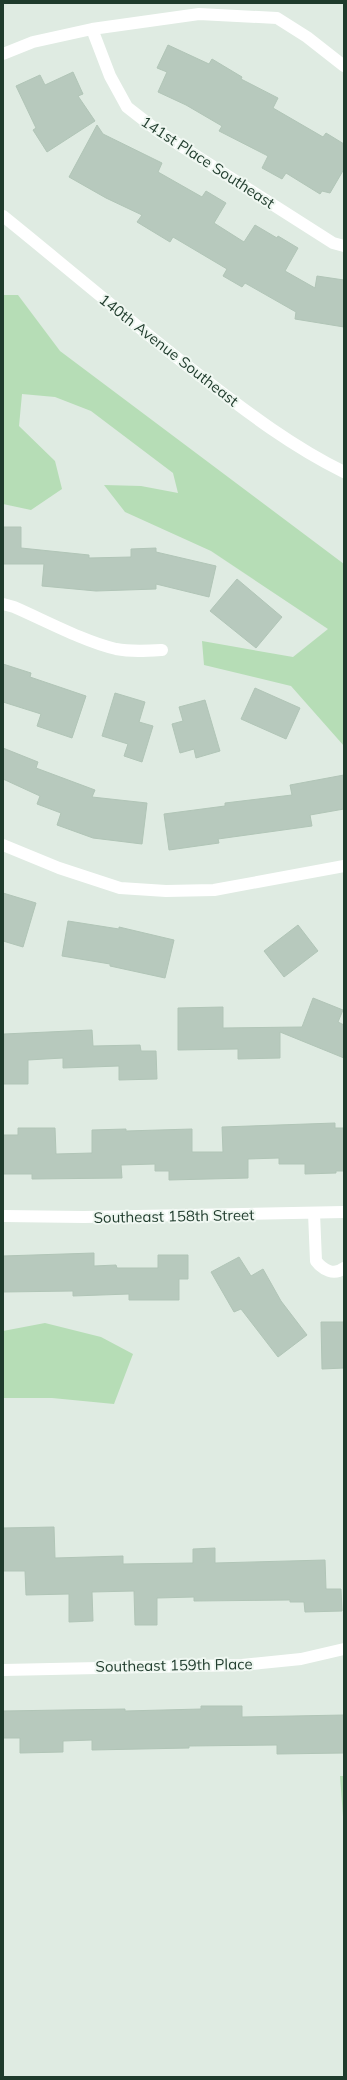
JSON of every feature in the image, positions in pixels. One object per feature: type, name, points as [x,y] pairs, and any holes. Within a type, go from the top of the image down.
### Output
[{"type":"street","points":[[3,54],[33,42],[92,29],[199,14],[277,18],[307,37],[344,66]]},
{"type":"street","name":"141st Place Southeast","points":[[92,29],[110,76],[127,107],[159,132],[333,243],[344,246]]},
{"type":"street","name":"140th Avenue Southeast","points":[[3,216],[175,356],[266,426],[315,458],[344,472]]},
{"type":"street","points":[[3,604],[14,606],[115,649],[134,651],[162,650]]},
{"type":"street","points":[[3,845],[59,868],[120,888],[166,891],[214,890],[344,866]]},
{"type":"street","name":"Southeast 158th Street","points":[[3,1216],[84,1217],[344,1212]]},
{"type":"street","points":[[314,1213],[316,1261],[326,1271],[334,1272],[344,1268]]},
{"type":"street","name":"Southeast 159th Place","points":[[3,1670],[242,1665],[301,1659],[344,1649]]},
{"type":"green space","points":[[3,295],[18,295],[60,351],[344,564],[344,746],[291,686],[204,665],[202,641],[293,657],[328,629],[211,551],[125,512],[104,485],[141,486],[178,493],[173,473],[91,411],[55,397],[22,394],[19,426],[55,461],[62,489],[31,510],[3,504]]},
{"type":"green space","points":[[45,1323],[101,1337],[133,1354],[114,1404],[52,1398],[3,1398],[3,1331]]},
{"type":"green space","points":[[340,1776],[344,1776],[344,1830]]},
{"type":"building","points":[[168,45],[209,64],[212,59],[242,77],[241,79],[278,98],[273,108],[323,137],[326,133],[344,144],[344,169],[330,193],[322,191],[320,194],[286,173],[282,179],[262,168],[268,156],[219,131],[222,126],[186,105],[158,92],[167,72],[157,68]]},
{"type":"building","points":[[73,72],[83,94],[78,96],[95,121],[47,152],[33,130],[36,128],[16,86],[40,75],[45,85]]},
{"type":"building","points":[[97,125],[103,134],[162,163],[158,172],[202,197],[206,191],[226,203],[214,223],[244,242],[255,225],[298,248],[285,271],[315,288],[317,276],[344,280],[344,327],[295,319],[296,312],[245,283],[242,287],[223,276],[227,269],[173,237],[170,242],[137,222],[142,215],[106,198],[69,177]]},
{"type":"building","points":[[3,527],[21,527],[21,548],[89,555],[89,558],[131,557],[131,549],[156,548],[156,552],[216,566],[209,597],[156,584],[156,589],[96,591],[42,586],[44,564],[3,564]]},
{"type":"building","points":[[237,579],[282,617],[256,648],[210,611]]},
{"type":"building","points":[[3,664],[31,673],[30,677],[86,696],[72,738],[37,726],[41,714],[3,702]]},
{"type":"building","points":[[255,688],[300,708],[286,739],[241,719]]},
{"type":"building","points":[[115,693],[145,702],[139,722],[153,726],[142,762],[124,756],[128,744],[102,736]]},
{"type":"building","points":[[205,700],[220,751],[196,758],[194,749],[180,753],[172,724],[183,721],[179,707]]},
{"type":"building","points":[[3,748],[38,762],[36,768],[95,790],[92,797],[147,803],[142,844],[93,838],[57,825],[61,813],[37,804],[40,796],[3,779]]},
{"type":"building","points":[[344,775],[344,809],[310,815],[312,826],[218,839],[219,843],[169,850],[164,814],[225,806],[225,803],[292,795],[290,785]]},
{"type":"building","points":[[3,893],[36,903],[23,947],[3,941]]},
{"type":"building","points":[[68,921],[119,929],[119,927],[174,940],[165,978],[110,966],[110,964],[62,956]]},
{"type":"building","points":[[298,925],[318,951],[284,977],[264,951]]},
{"type":"building","points":[[313,998],[343,1010],[338,1022],[344,1025],[344,1058],[280,1032],[280,1058],[238,1059],[238,1049],[178,1050],[178,1008],[223,1007],[223,1028],[302,1027]]},
{"type":"building","points":[[92,1030],[93,1046],[140,1045],[141,1051],[156,1051],[157,1079],[119,1080],[119,1066],[63,1068],[63,1058],[28,1060],[28,1084],[3,1084],[4,1034]]},
{"type":"building","points":[[335,1123],[335,1128],[344,1128],[344,1171],[336,1171],[336,1173],[305,1174],[305,1164],[279,1164],[279,1158],[248,1159],[248,1178],[169,1180],[169,1171],[155,1171],[155,1164],[121,1165],[122,1178],[32,1179],[32,1174],[3,1174],[3,1135],[18,1135],[18,1128],[55,1128],[56,1154],[92,1153],[92,1130],[126,1129],[126,1131],[192,1129],[192,1152],[223,1152],[222,1127]]},
{"type":"building","points":[[94,1253],[94,1266],[116,1265],[117,1268],[158,1268],[158,1255],[188,1255],[188,1279],[179,1279],[179,1300],[129,1300],[129,1294],[73,1296],[73,1291],[3,1292],[3,1256]]},
{"type":"building","points":[[239,1257],[251,1276],[263,1269],[281,1301],[307,1335],[278,1357],[241,1309],[234,1312],[211,1272]]},
{"type":"building","points":[[321,1322],[344,1322],[344,1368],[322,1369]]},
{"type":"building","points":[[54,1527],[55,1558],[123,1556],[123,1564],[193,1563],[193,1549],[215,1548],[215,1563],[325,1560],[326,1589],[341,1589],[342,1611],[305,1612],[304,1602],[290,1602],[290,1600],[194,1601],[194,1597],[157,1598],[157,1625],[135,1625],[134,1591],[92,1592],[93,1621],[69,1622],[69,1594],[26,1595],[25,1571],[3,1571],[3,1528]]},
{"type":"building","points":[[201,1706],[242,1706],[242,1717],[344,1715],[344,1753],[277,1754],[277,1745],[189,1746],[189,1748],[92,1750],[92,1740],[63,1741],[63,1752],[20,1753],[20,1738],[3,1738],[3,1711],[125,1709],[125,1711],[201,1709]]}]
